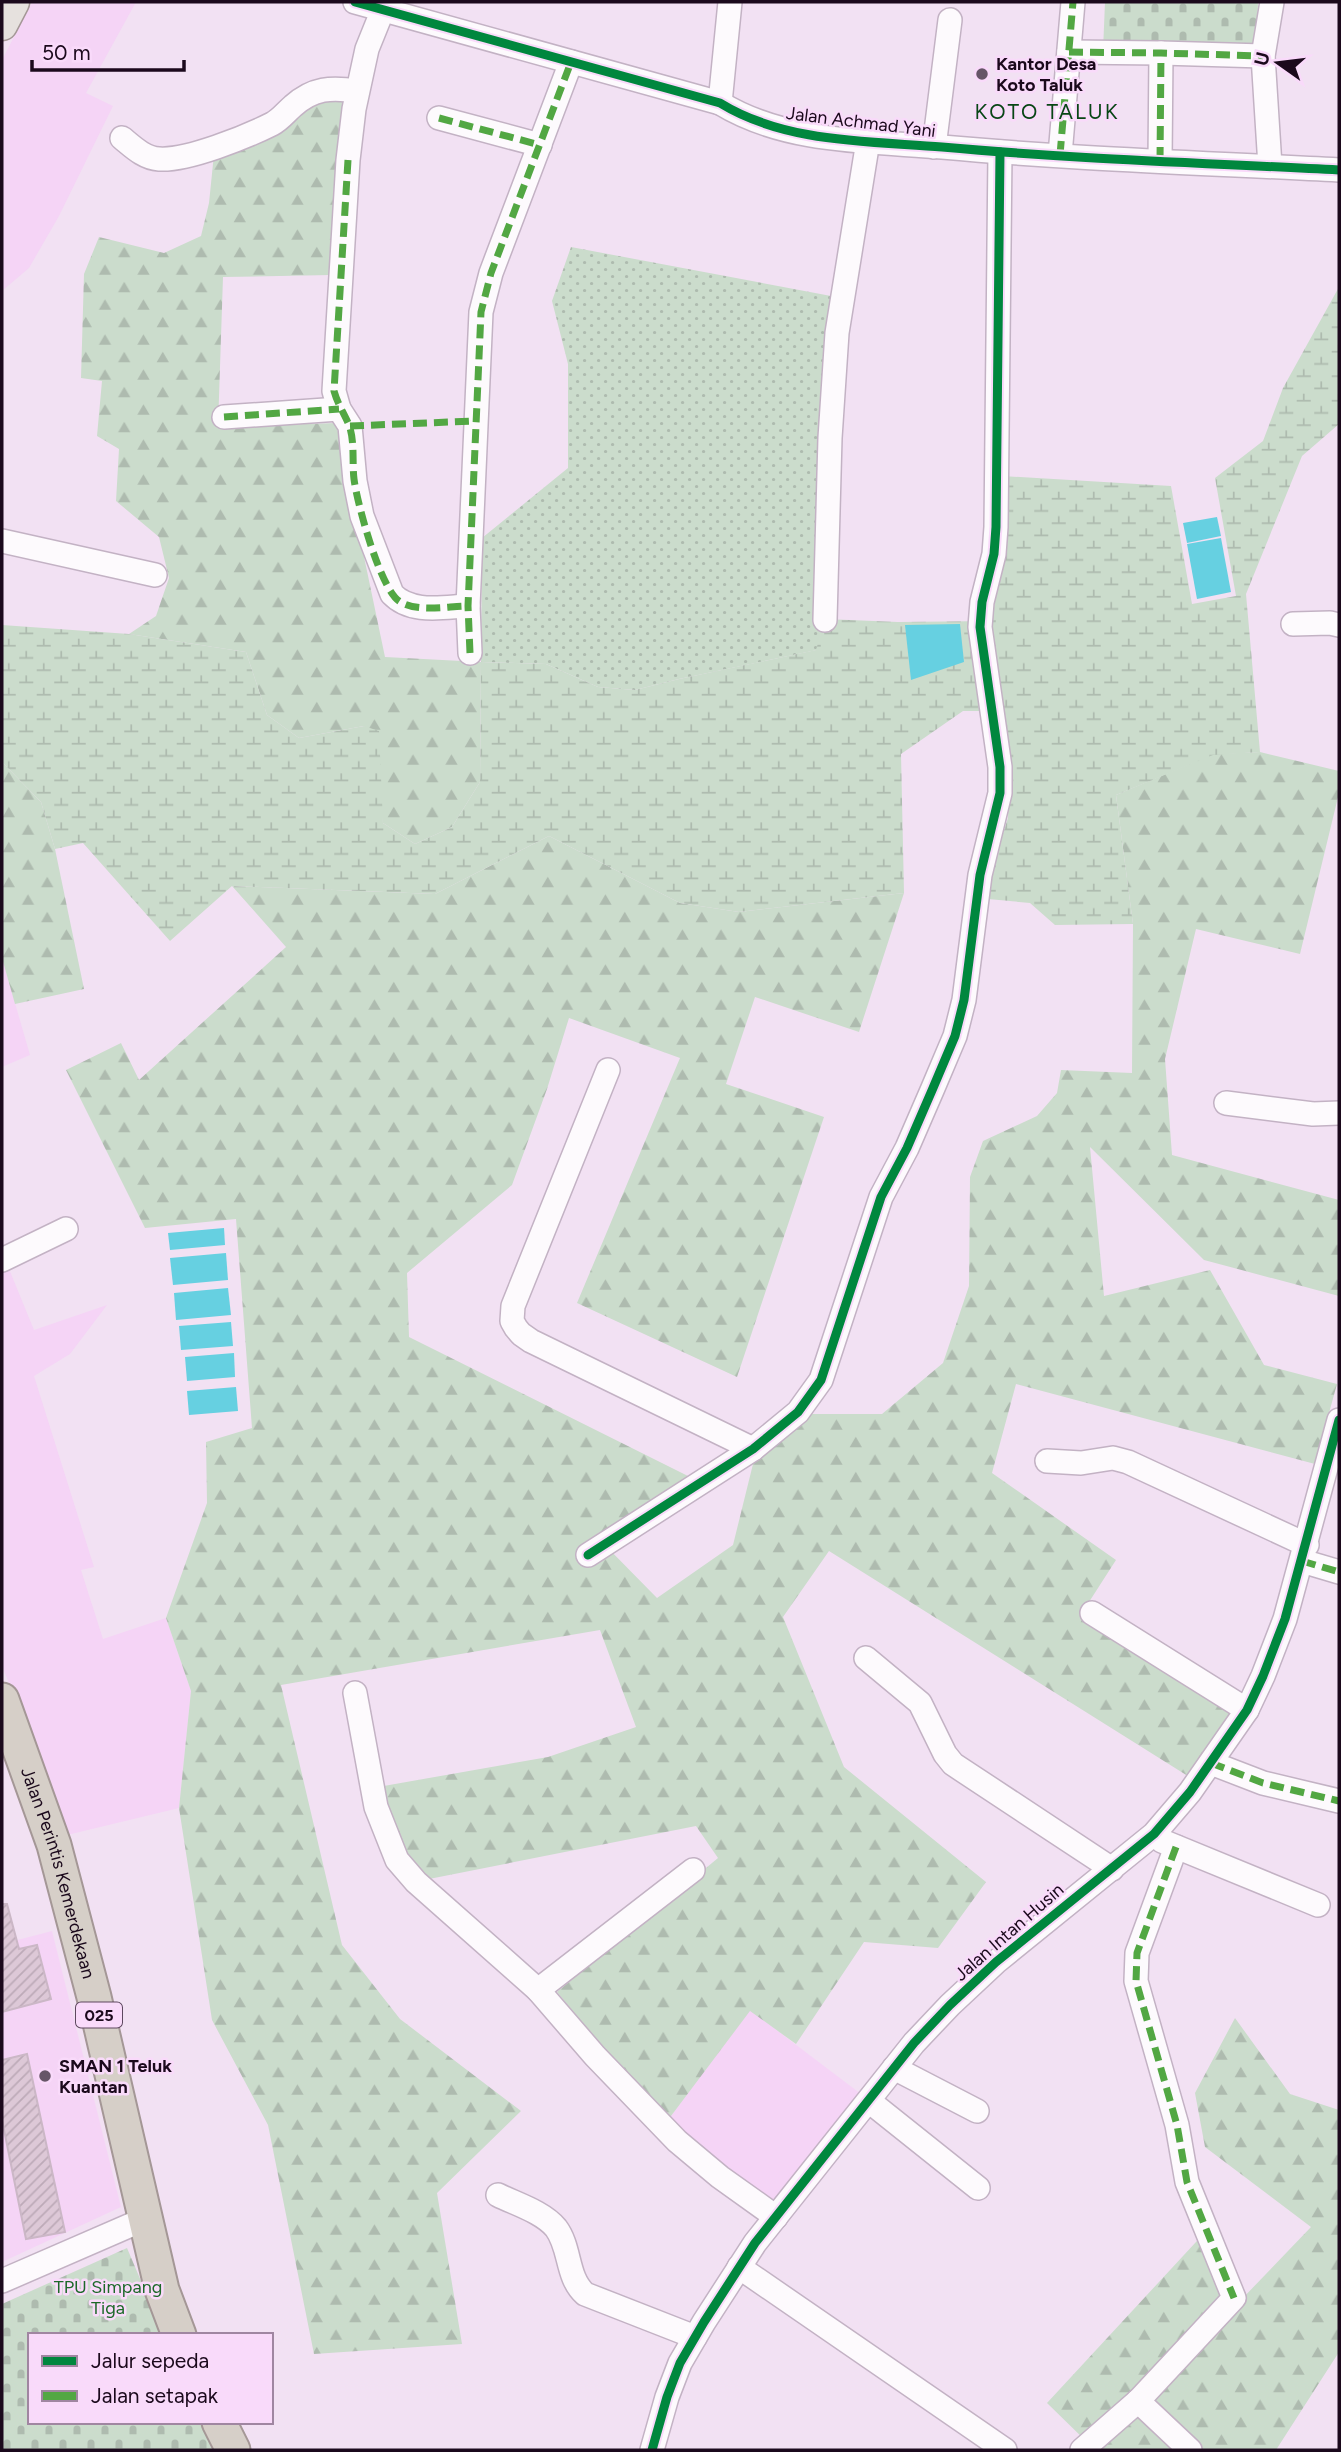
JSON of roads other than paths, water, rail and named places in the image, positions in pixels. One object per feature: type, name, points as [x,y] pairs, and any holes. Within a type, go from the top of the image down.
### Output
[{"type":"highway","name":"Jalan Perintis Kemerdekaan","points":[[2,1700],[54,1846],[94,1997],[162,2290],[178,2333]]},
{"type":"highway","points":[[220,2424],[233,2450]]},
{"type":"main road","points":[[2,25],[14,2]]},
{"type":"street","name":"Jalan Achmad Yani","points":[[355,2],[385,6],[720,103],[764,125],[797,132],[1000,152],[1339,170]]},
{"type":"street","points":[[720,103],[730,2]]},
{"type":"street","points":[[1060,155],[1073,2]]},
{"type":"street","points":[[1270,166],[1263,56],[1272,2]]},
{"type":"street","points":[[385,6],[367,49],[357,91],[348,160],[334,391],[339,409],[349,426],[362,516],[392,594],[397,600],[412,606],[468,606]]},
{"type":"street","points":[[934,147],[950,20]]},
{"type":"street","points":[[1069,52],[1263,56]]},
{"type":"street","points":[[1160,161],[1161,52]]},
{"type":"street","points":[[470,653],[468,606],[481,312],[491,273],[571,62]]},
{"type":"street","points":[[122,138],[145,156],[174,158],[208,150],[275,123],[303,96],[320,89],[334,87],[357,91]]},
{"type":"street","points":[[439,118],[540,145]]},
{"type":"street","points":[[825,620],[830,438],[837,333],[868,141]]},
{"type":"street","points":[[588,1555],[753,1449],[798,1412],[821,1380],[881,1196],[907,1148],[955,1036],[964,1000],[980,875],[1000,793],[1000,767],[980,627],[982,602],[994,554],[996,527],[1000,152]]},
{"type":"street","points":[[224,417],[339,409]]},
{"type":"street","points":[[2,541],[155,575]]},
{"type":"street","points":[[1293,624],[1339,625]]},
{"type":"street","points":[[608,1070],[513,1306],[512,1321],[521,1334],[531,1341],[753,1449]]},
{"type":"street","points":[[1226,1103],[1313,1114],[1339,1113]]},
{"type":"street","points":[[2,1259],[66,1229]]},
{"type":"street","name":"Jalan Intan Husin","points":[[652,2450],[680,2362],[739,2267],[914,2043],[996,1962],[1151,1837],[1171,1816],[1247,1710],[1285,1619],[1335,1456],[1339,1420]]},
{"type":"street","points":[[1047,1461],[1081,1463],[1113,1458],[1128,1462],[1339,1572]]},
{"type":"street","points":[[1092,1614],[1247,1710]]},
{"type":"street","points":[[866,1658],[920,1703],[945,1754],[953,1764],[1112,1868]]},
{"type":"street","points":[[355,1693],[376,1807],[397,1860],[416,1882],[538,1990],[595,2056],[677,2141],[720,2177],[776,2217]]},
{"type":"street","points":[[1211,1763],[1262,1783],[1339,1801]]},
{"type":"street","points":[[1151,1837],[1318,1905]]},
{"type":"street","points":[[1082,2450],[1138,2401],[1234,2298],[1188,2182],[1177,2125],[1136,1981],[1137,1953],[1176,1847]]},
{"type":"street","points":[[538,1990],[693,1870]]},
{"type":"street","points":[[894,2068],[977,2111]]},
{"type":"street","points":[[869,2101],[978,2188]]},
{"type":"street","points":[[498,2195],[549,2221],[561,2235],[574,2282],[586,2294],[695,2337]]},
{"type":"street","points":[[2,2281],[147,2218]]},
{"type":"street","points":[[739,2267],[1005,2450]]},
{"type":"street","points":[[1138,2401],[1190,2450]]},
{"type":"water","points":[[1217,517],[1221,536],[1187,543],[1183,523]]},
{"type":"water","points":[[1221,538],[1231,592],[1197,599],[1187,544]]},
{"type":"water","points":[[960,624],[964,662],[911,680],[905,625]]},
{"type":"water","points":[[224,1228],[225,1245],[170,1250],[168,1233]]},
{"type":"water","points":[[226,1253],[228,1280],[173,1285],[170,1258]]},
{"type":"water","points":[[228,1288],[231,1315],[176,1320],[174,1293]]},
{"type":"water","points":[[231,1322],[233,1346],[181,1350],[179,1326]]},
{"type":"water","points":[[234,1353],[235,1377],[187,1381],[185,1357]]},
{"type":"water","points":[[236,1387],[238,1411],[189,1415],[187,1391]]},
{"type":"place","name":"Kantor Desa Koto Taluk","points":[[982,74]]},
{"type":"place","name":"SMAN 1 Teluk Kuantan","points":[[45,2076]]},
{"type":"district","name":"KOTO TALUK","points":[[1047,112]]},
{"type":"park label","name":"TPU Simpang Tiga","points":[[108,2297]]}]
